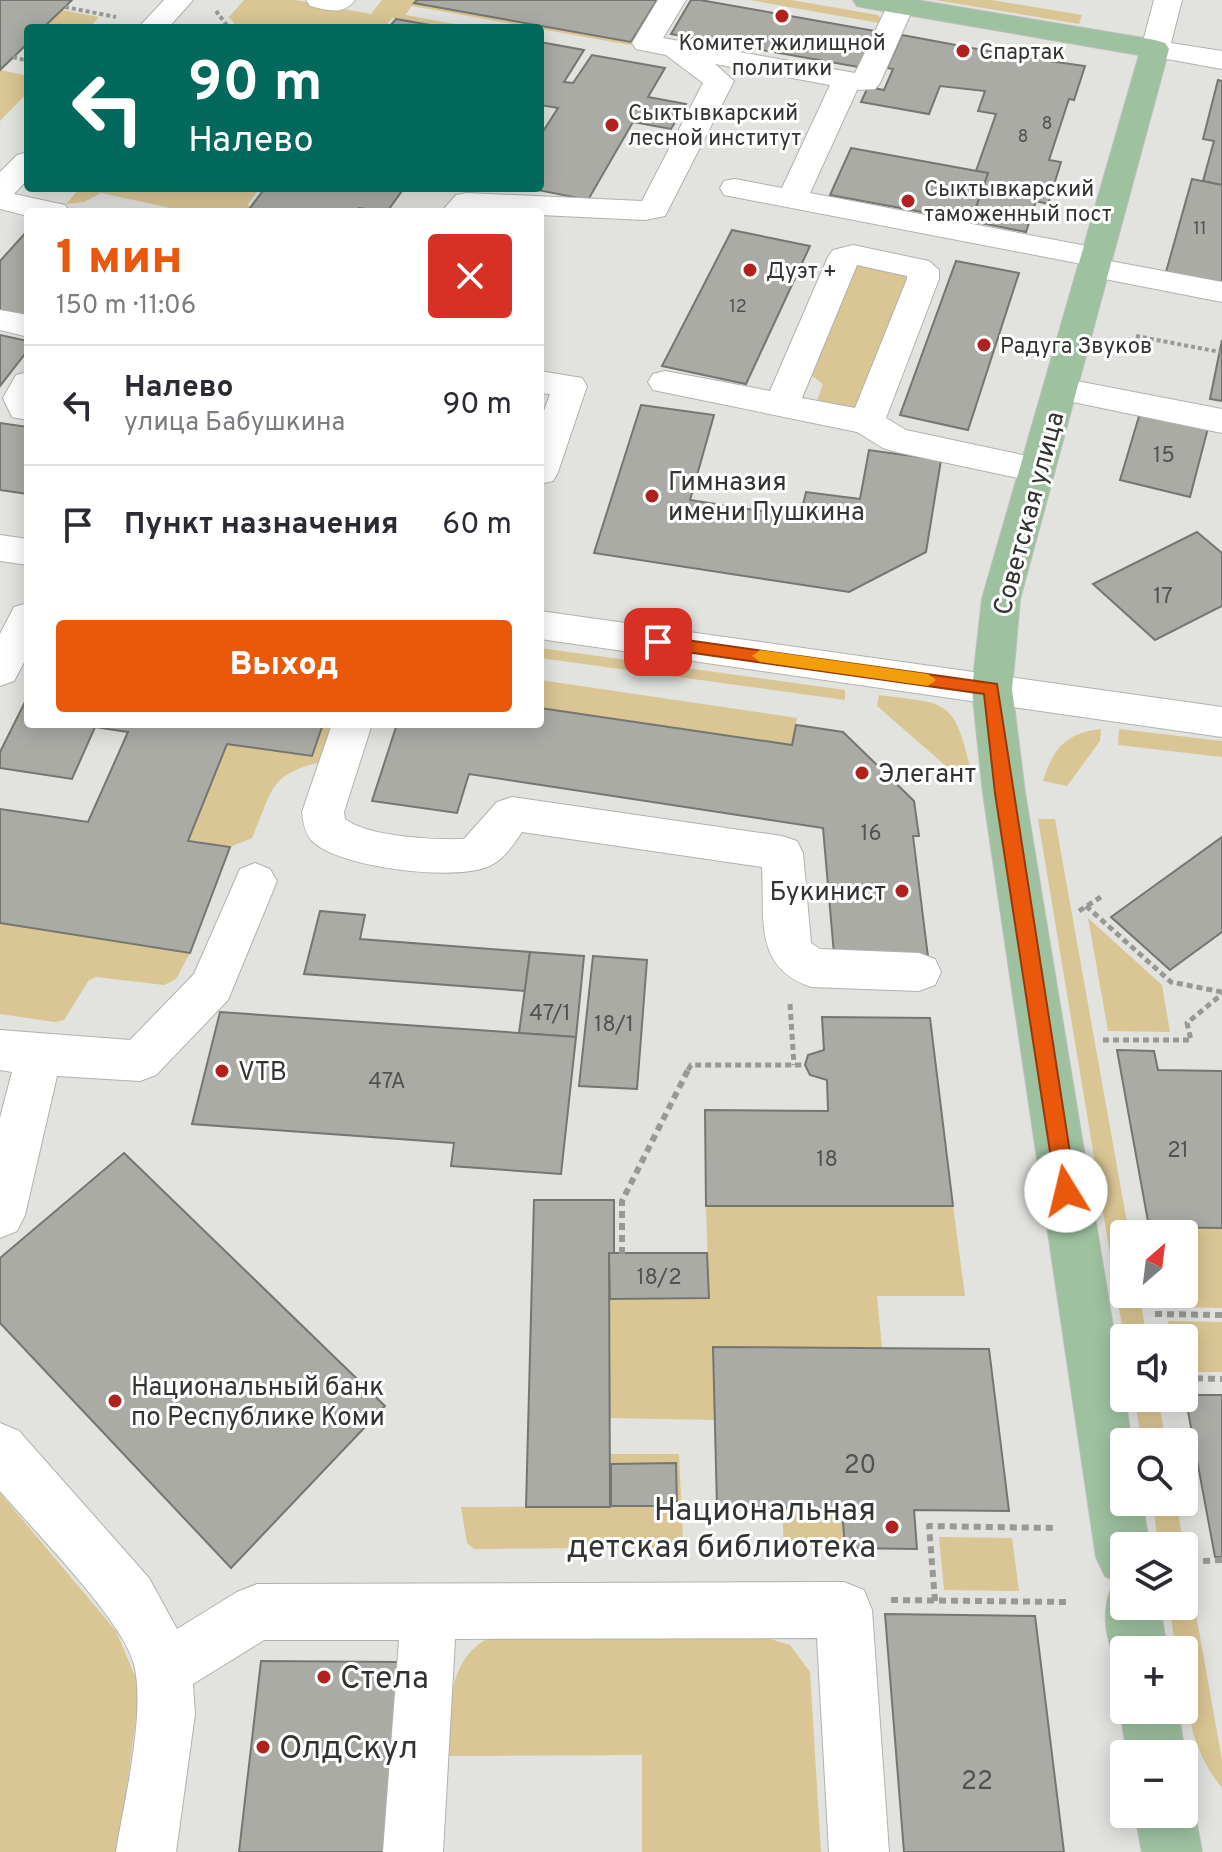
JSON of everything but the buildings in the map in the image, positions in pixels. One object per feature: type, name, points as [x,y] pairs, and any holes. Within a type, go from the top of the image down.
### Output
[{"type":"main road","points":[[867,0],[1155,49]]},
{"type":"main road","name":"Советская улица","points":[[1120,1532],[1004,793],[992,689],[1001,599],[1155,49]]},
{"type":"main road","points":[[1168,1828],[1172,1852]]},
{"type":"street","points":[[156,24],[179,0]]},
{"type":"street","points":[[320,0],[336,3],[341,0]]},
{"type":"street","points":[[672,0],[646,43],[865,83],[900,6]]},
{"type":"street","name":"Советская улица","points":[[1155,49],[1168,0]]},
{"type":"street","points":[[461,208],[467,202],[654,209],[719,81],[676,49]]},
{"type":"street","points":[[1155,49],[1222,60]]},
{"type":"street","points":[[792,199],[847,80]]},
{"type":"street","points":[[8,182],[48,208]]},
{"type":"street","points":[[735,188],[1096,262],[1222,292]]},
{"type":"street","points":[[782,405],[844,257],[853,255],[918,268],[923,270],[923,279],[867,422]]},
{"type":"street","points":[[0,320],[24,325]]},
{"type":"street","points":[[665,382],[867,422],[896,440],[1037,470]]},
{"type":"street","points":[[544,383],[570,386],[544,461]]},
{"type":"street","points":[[1061,389],[1222,421]]},
{"type":"street","points":[[24,390],[20,398],[24,409]]},
{"type":"street","points":[[0,548],[24,551]]},
{"type":"street","points":[[0,671],[24,625]]},
{"type":"street","points":[[544,626],[1222,722]]},
{"type":"street","points":[[351,728],[323,812],[325,827],[341,839],[454,857],[470,856],[486,847],[512,814],[782,853],[790,952],[796,959],[811,968],[919,972]]},
{"type":"street","points":[[0,1215],[19,1053],[140,1061],[212,986],[255,881]]},
{"type":"street","points":[[0,1450],[129,1598],[162,1658],[166,1714],[146,1852]]},
{"type":"street","points":[[163,1670],[257,1612],[844,1610],[859,1852]]},
{"type":"street","points":[[413,1852],[429,1612]]},
{"type":"path","points":[[65,7],[116,17]]},
{"type":"path","points":[[216,11],[226,24]]},
{"type":"path","points":[[13,57],[24,60]]},
{"type":"path","points":[[1136,336],[1220,352]]},
{"type":"path","points":[[1079,911],[1104,895]]},
{"type":"path","points":[[1086,906],[1171,982],[1222,993]]},
{"type":"path","points":[[1103,1040],[1191,1040],[1187,1023],[1222,993]]},
{"type":"path","points":[[790,1004],[794,1065]]},
{"type":"path","points":[[622,1254],[622,1201],[691,1065],[805,1065]]},
{"type":"path","points":[[1155,1314],[1222,1315]]},
{"type":"path","points":[[1198,1378],[1222,1379]]},
{"type":"path","points":[[935,1601],[929,1526],[1055,1528]]},
{"type":"path","points":[[1203,1561],[1222,1560]]},
{"type":"path","points":[[878,1604],[888,1599],[1066,1602]]},
{"type":"shaded area","points":[[244,0],[295,0],[371,14],[382,0],[417,0],[415,3],[531,24],[513,24],[412,6],[405,15],[454,24],[425,24],[392,18],[387,24],[235,24],[229,17]]},
{"type":"shaded area","points":[[750,0],[791,0],[878,15],[881,19],[879,23]]},
{"type":"shaded area","points":[[935,0],[991,0],[1082,15],[1079,24]]},
{"type":"shaded area","points":[[62,10],[99,17],[93,24],[47,24]]},
{"type":"shaded area","points":[[544,26],[630,42],[639,29],[646,31],[636,45],[544,30]]},
{"type":"shaded area","points":[[0,70],[24,75],[24,96],[0,121]]},
{"type":"shaded area","points":[[76,192],[257,192],[247,205],[250,208],[170,208],[101,193],[84,202],[66,204]]},
{"type":"shaded area","points":[[847,262],[915,272],[863,409],[816,404],[823,384],[812,376],[805,365]]},
{"type":"shaded area","points":[[544,649],[845,690],[845,700],[544,659]]},
{"type":"shaded area","points":[[544,681],[797,718],[792,745],[544,709]]},
{"type":"shaded area","points":[[879,695],[919,700],[943,708],[958,727],[970,767],[946,766],[877,706]]},
{"type":"shaded area","points":[[322,728],[340,728],[325,761],[293,771],[275,786],[252,838],[230,847],[188,841],[227,744],[311,756]]},
{"type":"shaded area","points":[[1101,729],[1100,741],[1067,786],[1043,781],[1051,760],[1063,744],[1079,734]]},
{"type":"shaded area","points":[[1119,729],[1222,741],[1222,757],[1118,745]]},
{"type":"shaded area","points":[[1038,819],[1055,819],[1127,1220],[1110,1220],[1110,1254]]},
{"type":"shaded area","points":[[1088,918],[1162,985],[1170,1032],[1108,1031]]},
{"type":"shaded area","points":[[0,923],[190,953],[176,979],[164,985],[96,977],[89,980],[64,1020],[55,1022],[0,1014]]},
{"type":"shaded area","points":[[706,1206],[953,1206],[965,1296],[877,1296],[882,1348],[715,1420],[610,1418],[610,1299],[709,1298]]},
{"type":"shaded area","points":[[1198,1228],[1222,1228],[1222,1308],[1198,1308]]},
{"type":"shaded area","points":[[1119,1308],[1142,1308],[1144,1324],[1122,1324]]},
{"type":"shaded area","points":[[1168,1321],[1222,1322],[1222,1372],[1198,1372],[1198,1324],[1169,1324]]},
{"type":"shaded area","points":[[1137,1412],[1161,1412],[1163,1428],[1139,1428]]},
{"type":"shaded area","points":[[610,1454],[679,1454],[683,1541],[680,1547],[474,1549],[467,1543],[461,1507],[676,1506],[675,1463],[611,1464]]},
{"type":"shaded area","points":[[0,1493],[116,1631],[140,1688],[118,1852],[0,1852]]},
{"type":"shaded area","points":[[782,1508],[842,1509],[845,1548],[784,1547]]},
{"type":"shaded area","points":[[1154,1516],[1179,1516],[1181,1532],[1157,1532]]},
{"type":"shaded area","points":[[939,1537],[1012,1538],[1019,1591],[944,1590]]},
{"type":"shaded area","points":[[1171,1620],[1197,1620],[1222,1760],[1222,1788],[1202,1756],[1191,1724],[1198,1724],[1198,1636],[1174,1636]]},
{"type":"shaded area","points":[[489,1638],[767,1638],[790,1645],[810,1672],[821,1852],[642,1852],[642,1755],[447,1756],[450,1706],[458,1673],[475,1647]]},
{"type":"slow traffic","points":[[760,656],[928,680]]},
{"type":"place","name":"Комитет жилищной политики","points":[[782,16]]},
{"type":"place","name":"Спартак","points":[[963,51]]},
{"type":"place","name":"Сыктывкарский лесной институт","points":[[612,125]]},
{"type":"place","name":"Сыктывкарский таможенный пост","points":[[908,201]]},
{"type":"place","name":"Дуэт +","points":[[750,270]]},
{"type":"place","name":"Радуга Звуков","points":[[984,345]]},
{"type":"place","name":"Гимназия имени Пушкина","points":[[652,496]]},
{"type":"place","name":"Элегант","points":[[862,773]]},
{"type":"place","name":"Букинист","points":[[902,891]]},
{"type":"place","name":"VTB","points":[[222,1071]]},
{"type":"place","name":"Национальный банк по Республике Коми","points":[[115,1401]]},
{"type":"place","name":"Национальная детская библиотека","points":[[892,1527]]},
{"type":"place","name":"Стела","points":[[324,1677]]},
{"type":"place","name":"ОлдСкул","points":[[263,1747]]},
{"type":"route","points":[[658,642],[992,689],[1004,793],[1066,1191]]}]
